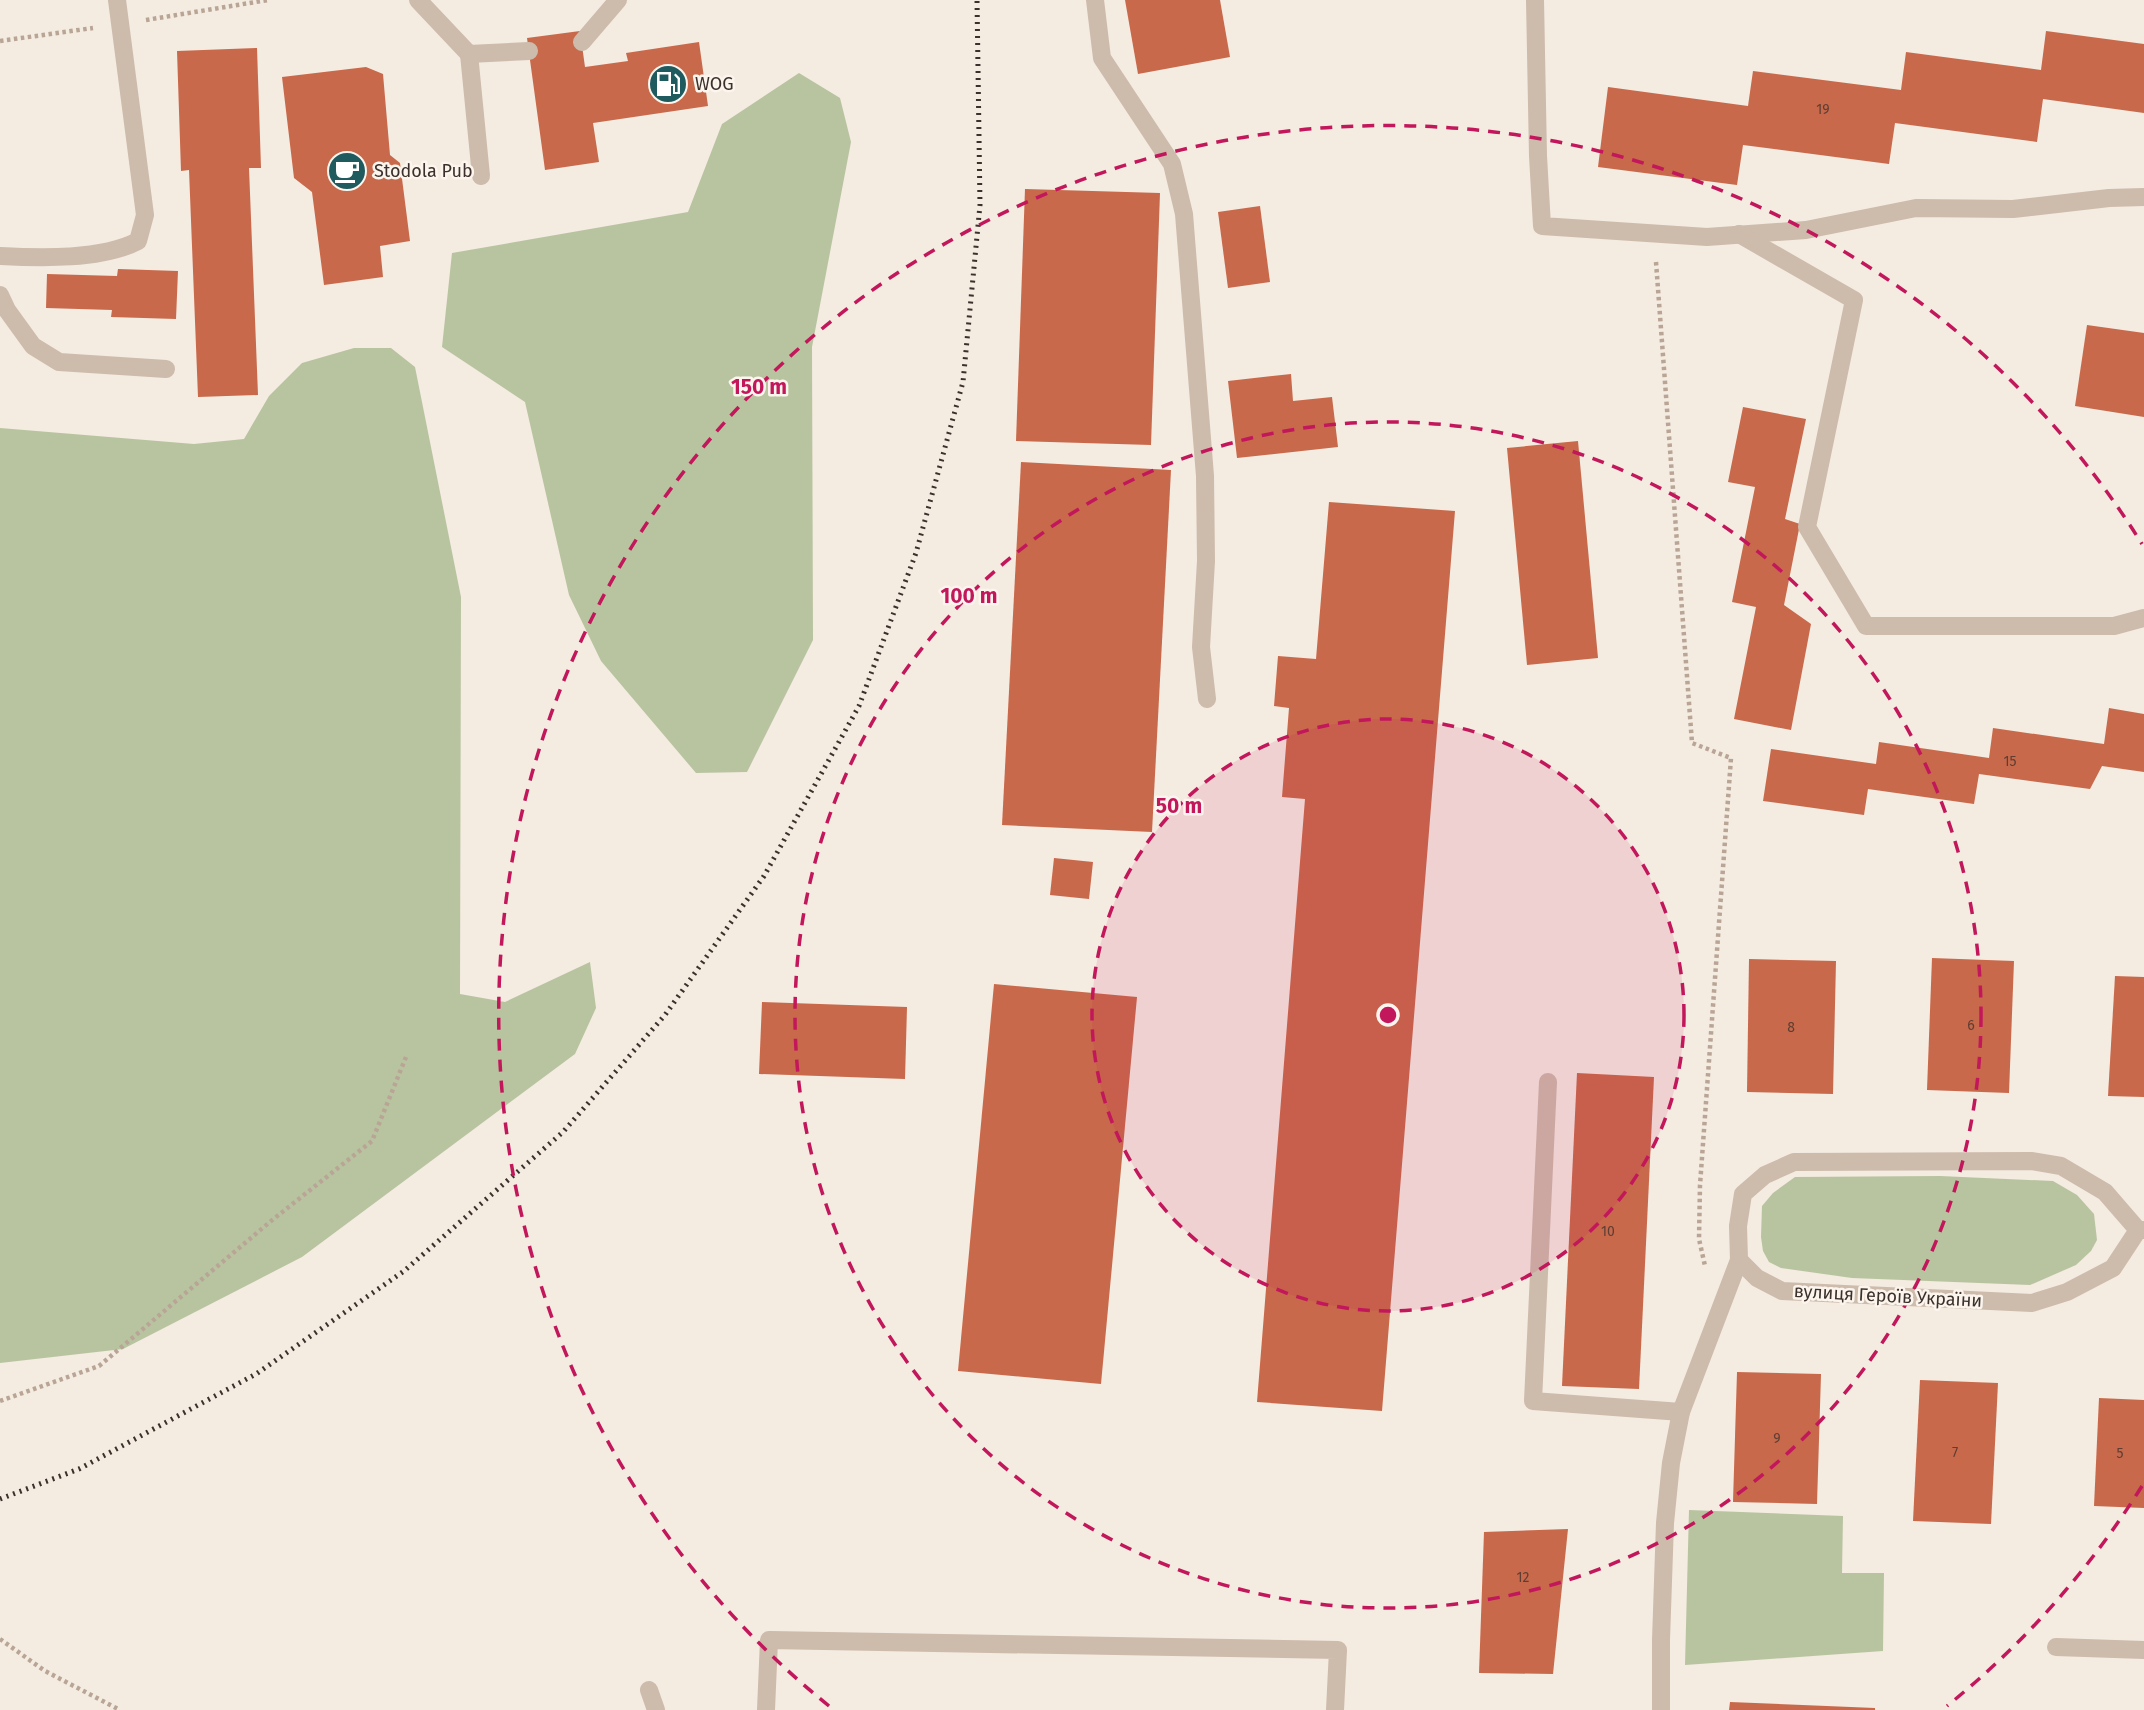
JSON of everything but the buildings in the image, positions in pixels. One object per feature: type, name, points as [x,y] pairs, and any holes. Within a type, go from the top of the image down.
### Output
[{"type":"street","points":[[0,256],[42,258],[121,250],[138,241],[145,215],[117,0]]},
{"type":"street","points":[[418,0],[469,54],[481,176]]},
{"type":"street","points":[[582,42],[618,0]]},
{"type":"street","points":[[1095,0],[1102,58],[1172,164],[1185,214],[1205,476],[1206,561],[1201,647],[1207,699]]},
{"type":"street","points":[[1535,0],[1542,226],[1707,237],[1806,230],[1916,208],[2013,209],[2109,198],[2144,197]]},
{"type":"street","points":[[469,54],[529,51]]},
{"type":"street","points":[[1739,234],[1853,300],[1807,527],[1866,625],[2114,626],[2144,618]]},
{"type":"street","points":[[0,295],[7,310],[33,346],[59,362],[166,369]]},
{"type":"street","points":[[1548,1082],[1533,1401],[1681,1412]]},
{"type":"street","name":"вулиця Героїв України","points":[[2031,1161],[2061,1166],[2105,1192],[2141,1230],[2113,1268],[2067,1292],[2032,1303],[1782,1291],[1757,1278],[1739,1260],[1738,1226],[1743,1194],[1765,1175],[1794,1162],[2031,1161]]},
{"type":"street","points":[[1661,1710],[1665,1523],[1671,1463],[1681,1412],[1739,1260]]},
{"type":"street","points":[[766,1710],[769,1640],[1338,1650],[1335,1710]]},
{"type":"street","points":[[2056,1647],[2144,1650]]},
{"type":"street","points":[[649,1690],[656,1710]]},
{"type":"path","points":[[1654,234],[1692,743],[1731,758],[1701,1171],[1699,1239],[1717,1314]]},
{"type":"path","points":[[0,1401],[99,1366],[271,1221],[372,1141],[406,1057]]},
{"type":"path","points":[[0,1639],[46,1671],[120,1710]]},
{"type":"green space","points":[[799,73],[840,98],[851,142],[812,347],[813,640],[747,772],[696,773],[601,661],[569,595],[525,402],[442,347],[452,253],[688,212],[722,124]]},
{"type":"green space","points":[[354,348],[391,348],[415,367],[461,597],[460,994],[505,1002],[590,962],[596,1008],[575,1054],[302,1257],[123,1349],[0,1363],[0,428],[194,444],[244,439],[269,396],[302,363]]},
{"type":"green space","points":[[1940,1176],[2053,1181],[2077,1195],[2094,1214],[2097,1240],[2091,1251],[2076,1265],[2030,1285],[1852,1278],[1781,1268],[1769,1262],[1763,1251],[1762,1206],[1773,1193],[1795,1177]]},
{"type":"green space","points":[[1689,1510],[1843,1516],[1842,1573],[1884,1573],[1883,1651],[1685,1665]]},
{"type":"railway","points":[[0,1499],[79,1469],[256,1374],[404,1271],[563,1132],[665,1015],[764,876],[859,706],[916,553],[963,382],[980,205],[977,0]]},
{"type":"place","name":"WOG","points":[[668,84]]},
{"type":"place","name":"Stodola Pub","points":[[347,171]]}]
